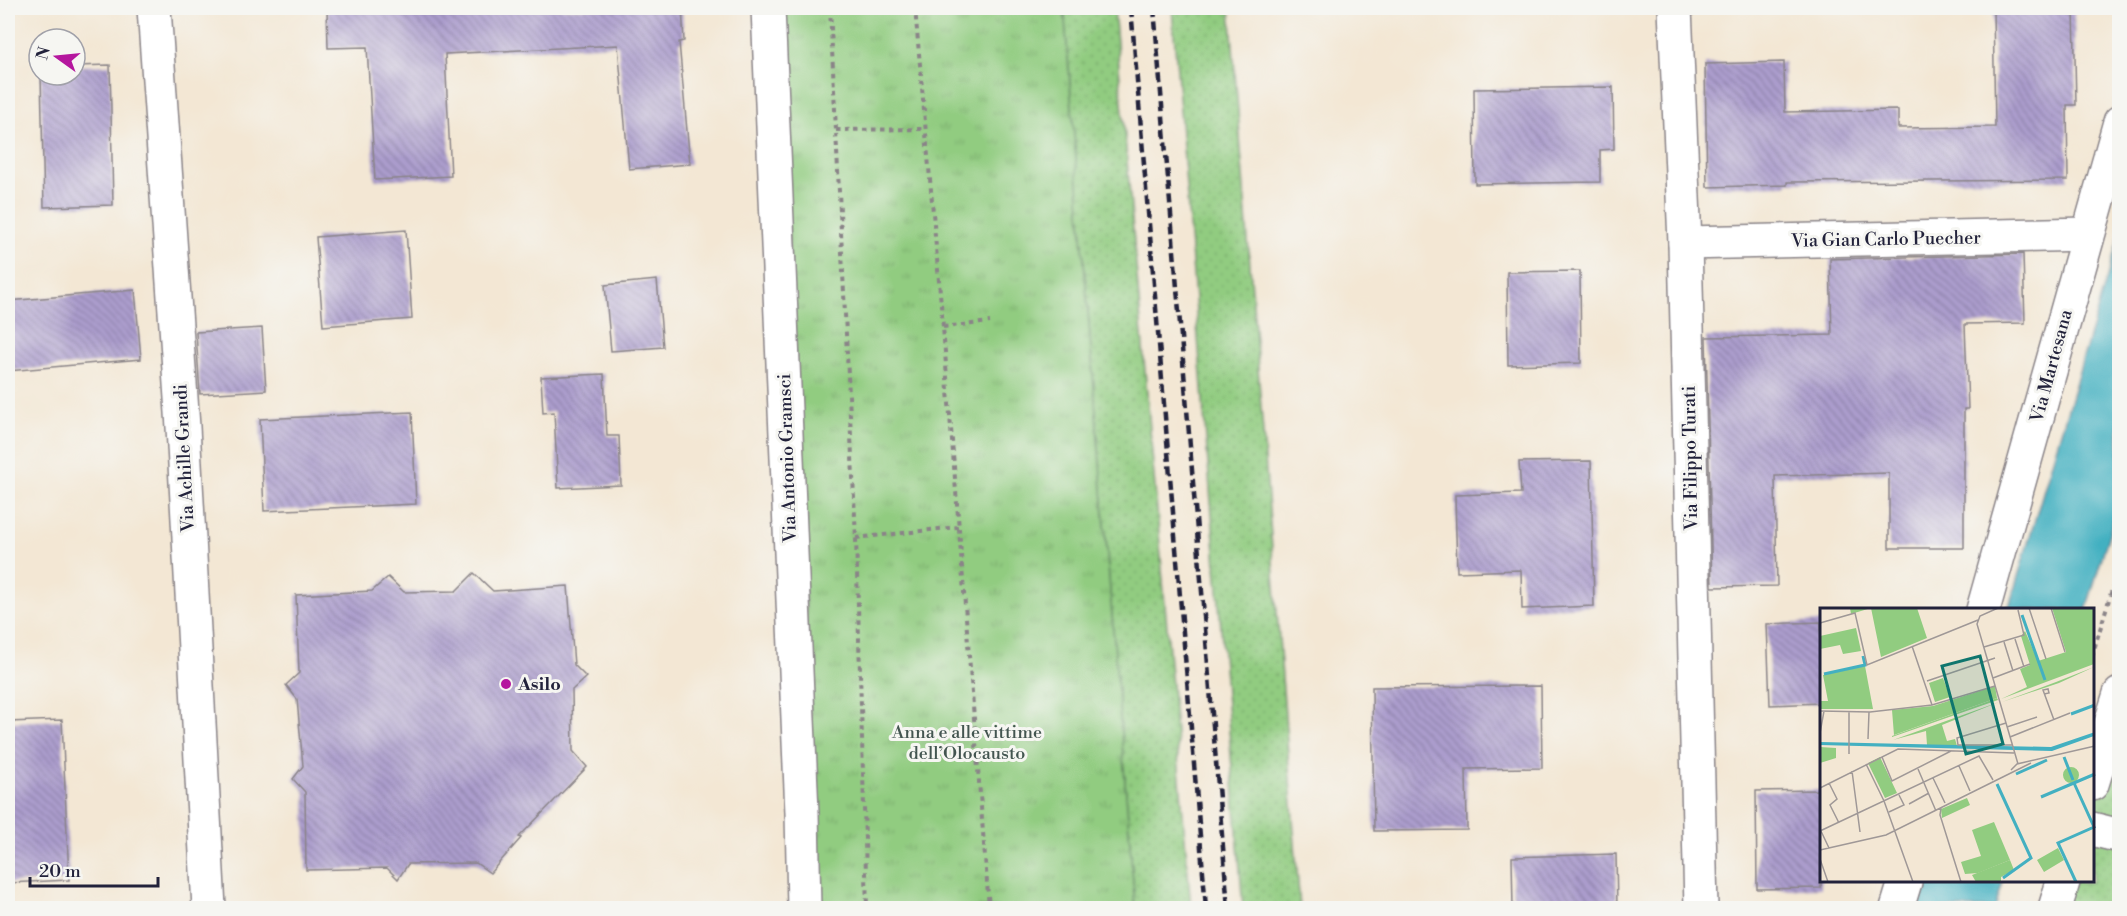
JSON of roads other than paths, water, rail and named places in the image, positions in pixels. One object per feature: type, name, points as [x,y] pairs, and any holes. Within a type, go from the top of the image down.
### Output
[{"type":"street","name":"Via Achille Grandi","points":[[154,8],[183,427],[209,909]]},
{"type":"street","name":"Via Antonio Gramsci","points":[[768,8],[802,802],[804,909]]},
{"type":"street","name":"Via Filippo Turati","points":[[1675,8],[1685,243],[1701,909]]},
{"type":"street","name":"Via Martesana","points":[[1984,608],[2120,122]]},
{"type":"street","name":"Via Gian Carlo Puecher","points":[[1685,243],[2087,234]]},
{"type":"street","points":[[2094,778],[2120,694]]},
{"type":"street","points":[[2094,830],[2120,836]]},
{"type":"street","points":[[1897,909],[1905,883]]},
{"type":"street","points":[[2055,909],[2063,883]]},
{"type":"water","points":[[2119,237],[2119,501],[2087,608],[2009,608]]},
{"type":"water","points":[[1926,883],[2003,883],[1995,908],[1918,908]]},
{"type":"railway","points":[[1131,8],[1206,908]]},
{"type":"railway","points":[[1154,8],[1228,908]]},
{"type":"place","name":"Asilo","points":[[506,684]]},
{"type":"park label","name":"Anna e alle vittime dell’Olocausto","points":[[967,742]]}]
